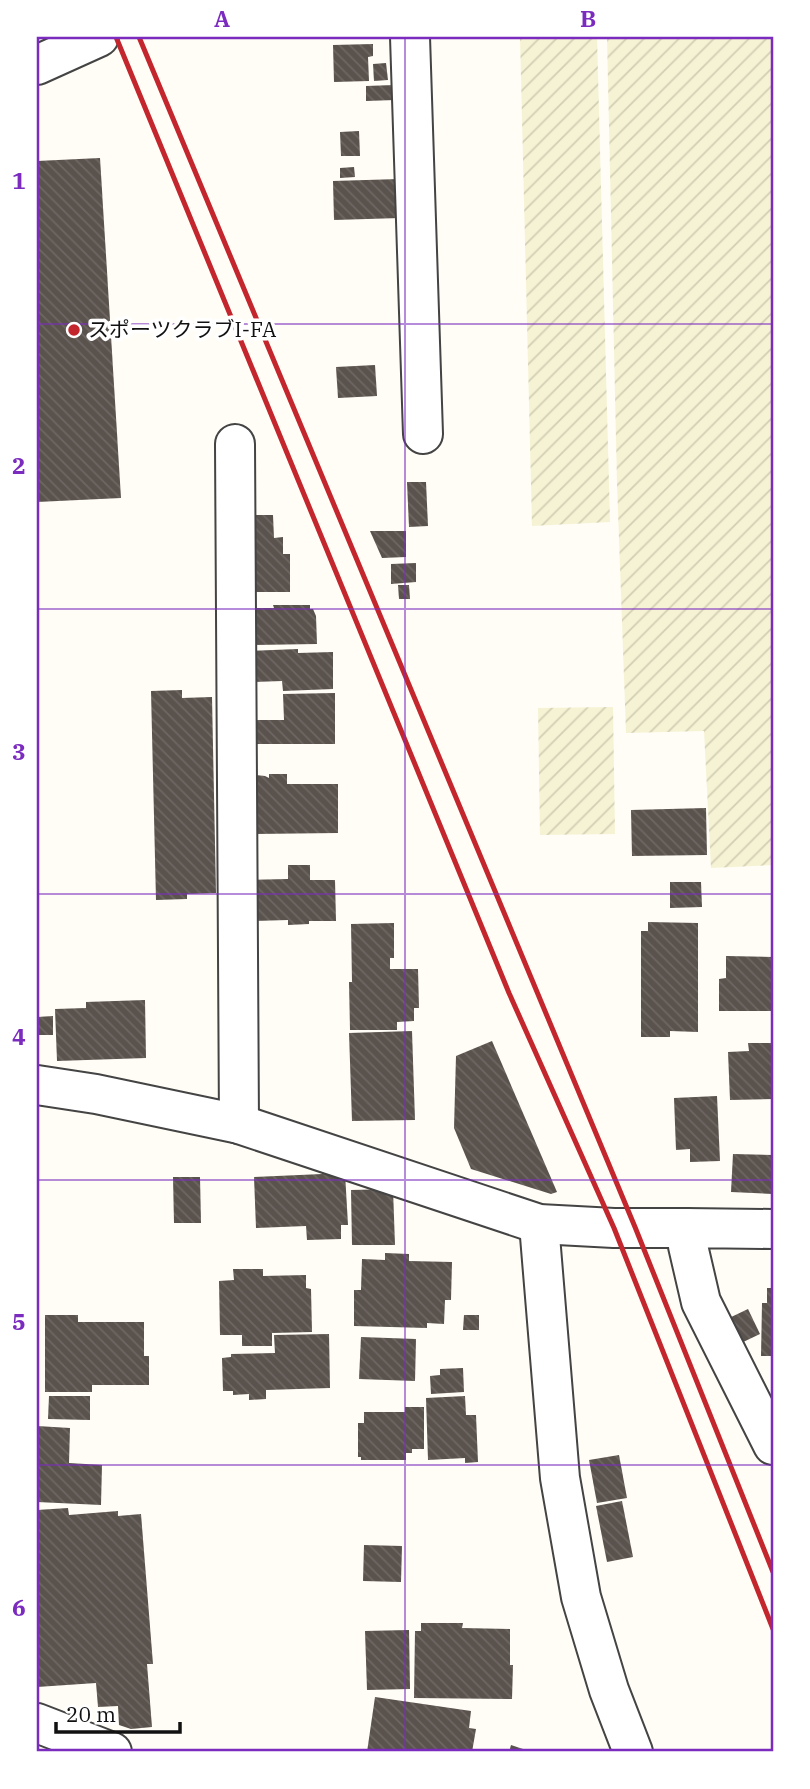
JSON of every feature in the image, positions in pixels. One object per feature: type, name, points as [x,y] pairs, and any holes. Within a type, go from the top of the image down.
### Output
[{"type":"street","points":[[37,65],[99,37]]},
{"type":"street","points":[[410,37],[423,434]]},
{"type":"street","points":[[235,444],[239,1124]]},
{"type":"street","points":[[37,1085],[96,1094],[239,1124],[539,1224],[614,1228],[773,1229]]},
{"type":"street","points":[[539,1224],[560,1478],[581,1597],[609,1690],[633,1752]]},
{"type":"street","points":[[686,1228],[701,1302],[773,1445]]},
{"type":"street","points":[[37,1723],[112,1752]]},
{"type":"shaded area","points":[[520,37],[597,37],[610,522],[532,526]]},
{"type":"shaded area","points":[[607,37],[773,37],[773,865],[711,868],[704,731],[626,733],[617,483]]},
{"type":"shaded area","points":[[613,707],[615,834],[540,835],[538,708]]},
{"type":"building","points":[[373,44],[373,56],[368,57],[369,81],[334,82],[333,45]]},
{"type":"building","points":[[386,63],[388,80],[374,81],[373,64]]},
{"type":"building","points":[[394,85],[395,100],[366,101],[366,86]]},
{"type":"building","points":[[359,131],[360,156],[341,156],[340,132]]},
{"type":"building","name":"スポーツクラブI-FA","points":[[100,158],[121,498],[37,502],[37,161]]},
{"type":"building","points":[[354,167],[355,177],[340,178],[340,168]]},
{"type":"building","points":[[399,179],[400,218],[334,220],[333,181]]},
{"type":"building","points":[[375,365],[377,396],[338,398],[336,367]]},
{"type":"building","points":[[407,482],[426,482],[428,526],[409,527]]},
{"type":"building","points":[[244,515],[273,515],[274,538],[283,537],[283,554],[290,554],[290,592],[245,592]]},
{"type":"building","points":[[370,531],[406,531],[406,557],[382,558]]},
{"type":"building","points":[[416,563],[416,582],[391,584],[391,564]]},
{"type":"building","points":[[398,585],[409,585],[410,599],[399,599]]},
{"type":"building","points":[[273,605],[310,605],[316,616],[317,644],[251,645],[250,608],[274,608]]},
{"type":"building","points":[[298,649],[298,653],[333,652],[333,689],[283,691],[282,681],[250,682],[249,651]]},
{"type":"building","points":[[182,690],[182,698],[212,697],[216,893],[187,894],[187,899],[156,900],[151,691]]},
{"type":"building","points":[[335,693],[335,744],[250,744],[250,724],[257,724],[257,720],[284,720],[283,694]]},
{"type":"building","points":[[269,774],[287,774],[287,784],[338,784],[338,833],[248,834],[256,775],[269,778]]},
{"type":"building","points":[[706,808],[707,855],[632,856],[631,810]]},
{"type":"building","points":[[288,865],[310,865],[310,880],[335,880],[336,921],[309,921],[309,924],[288,925],[288,920],[250,921],[249,880],[288,879]]},
{"type":"building","points":[[670,882],[701,882],[702,907],[670,908]]},
{"type":"building","points":[[648,922],[698,923],[698,1032],[670,1031],[670,1037],[641,1037],[641,931],[648,931]]},
{"type":"building","points":[[394,923],[394,958],[390,958],[390,969],[418,969],[419,1008],[414,1008],[414,1021],[397,1022],[397,1030],[350,1030],[351,924]]},
{"type":"building","points":[[726,956],[773,957],[773,1011],[719,1011],[719,979],[726,978]]},
{"type":"building","points":[[145,1000],[146,1058],[57,1061],[55,1009],[86,1008],[86,1002]]},
{"type":"building","points":[[53,1016],[53,1035],[37,1035],[37,1017]]},
{"type":"building","points":[[412,1031],[415,1120],[352,1121],[349,1033]]},
{"type":"building","points":[[492,1041],[557,1192],[551,1194],[471,1169],[454,1128],[456,1056]]},
{"type":"building","points":[[748,1043],[773,1043],[773,1099],[730,1100],[728,1052],[749,1051]]},
{"type":"building","points":[[717,1096],[720,1161],[690,1162],[690,1149],[676,1150],[674,1098]]},
{"type":"building","points":[[733,1154],[773,1155],[773,1194],[731,1192]]},
{"type":"building","points":[[345,1173],[348,1225],[341,1225],[341,1239],[307,1240],[306,1226],[256,1228],[254,1177]]},
{"type":"building","points":[[173,1177],[200,1177],[201,1223],[174,1223]]},
{"type":"building","points":[[393,1189],[395,1245],[352,1245],[351,1190]]},
{"type":"building","points":[[385,1253],[409,1254],[409,1261],[452,1262],[451,1300],[445,1300],[444,1324],[427,1323],[427,1328],[354,1326],[354,1290],[361,1290],[362,1259],[385,1260]]},
{"type":"building","points":[[233,1269],[263,1269],[263,1276],[306,1275],[306,1288],[311,1289],[312,1332],[272,1333],[272,1346],[242,1346],[242,1335],[220,1335],[219,1281],[234,1280]]},
{"type":"building","points":[[767,1288],[773,1288],[773,1356],[761,1356],[762,1303],[767,1303]]},
{"type":"building","points":[[748,1309],[760,1334],[739,1344],[727,1319]]},
{"type":"building","points":[[45,1315],[78,1315],[78,1322],[144,1322],[144,1356],[149,1356],[149,1385],[92,1385],[92,1392],[45,1392]]},
{"type":"building","points":[[464,1315],[479,1315],[479,1330],[463,1330]]},
{"type":"building","points":[[329,1334],[330,1388],[266,1390],[266,1399],[249,1400],[249,1394],[233,1395],[233,1391],[223,1391],[222,1358],[231,1357],[231,1354],[275,1353],[274,1335]]},
{"type":"building","points":[[361,1337],[416,1339],[415,1381],[359,1379]]},
{"type":"building","points":[[463,1368],[464,1392],[431,1394],[430,1376],[440,1375],[440,1369]]},
{"type":"building","points":[[49,1396],[90,1396],[90,1420],[48,1419]]},
{"type":"building","points":[[465,1396],[466,1415],[476,1415],[478,1462],[465,1463],[465,1458],[428,1460],[426,1398]]},
{"type":"building","points":[[405,1407],[424,1407],[424,1449],[412,1449],[412,1453],[406,1453],[406,1460],[361,1460],[361,1457],[358,1457],[358,1423],[364,1423],[364,1412],[405,1412]]},
{"type":"building","points":[[37,1426],[70,1428],[69,1463],[102,1465],[101,1505],[37,1502]]},
{"type":"building","points":[[619,1455],[627,1498],[597,1503],[589,1460]]},
{"type":"building","points":[[622,1501],[633,1557],[607,1562],[596,1506]]},
{"type":"building","points":[[68,1508],[69,1515],[118,1511],[118,1516],[141,1514],[153,1664],[147,1664],[152,1727],[131,1729],[119,1725],[118,1706],[98,1707],[96,1683],[37,1687],[37,1510]]},
{"type":"building","points":[[364,1545],[402,1546],[401,1582],[363,1581]]},
{"type":"building","points":[[421,1623],[463,1623],[462,1628],[510,1629],[512,1699],[414,1698],[415,1631],[421,1631]]},
{"type":"building","points":[[409,1630],[410,1689],[367,1690],[365,1631]]},
{"type":"building","points":[[375,1697],[471,1711],[469,1728],[476,1729],[472,1752],[367,1752]]},
{"type":"building","points":[[511,1745],[532,1752],[509,1752]]},
{"type":"railway","points":[[116,37],[509,993],[614,1228],[773,1629]]},
{"type":"railway","points":[[139,37],[635,1227],[773,1572]]},
{"type":"place","name":"スポーツクラブI-FA","points":[[74,330]]}]
